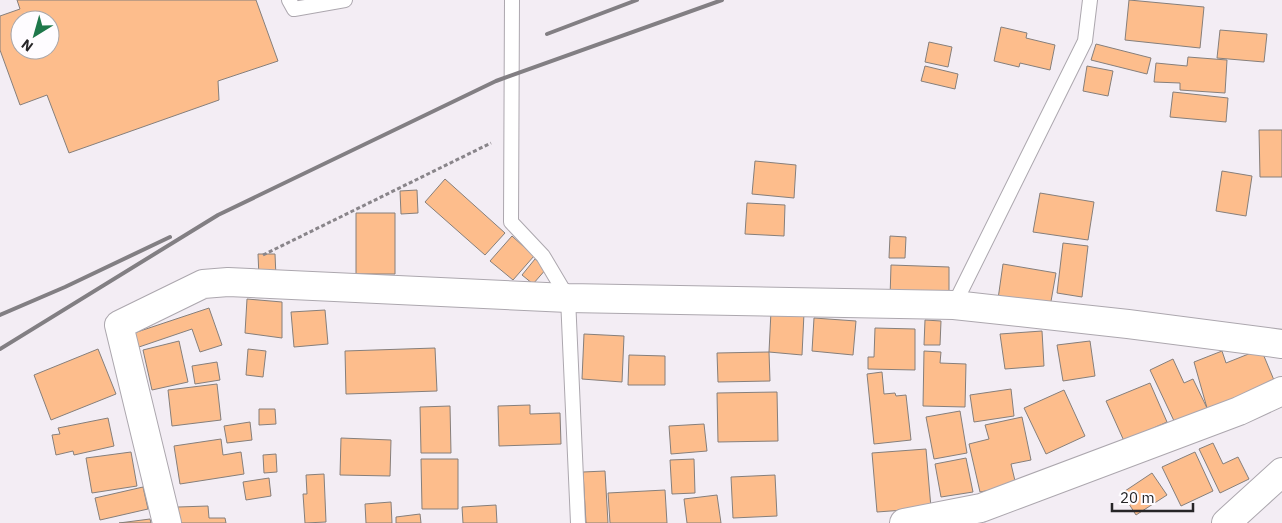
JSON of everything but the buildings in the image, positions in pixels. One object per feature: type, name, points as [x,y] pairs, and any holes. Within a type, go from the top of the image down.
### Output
[{"type":"street","points":[[166,523],[119,325],[203,284],[238,283],[568,298],[954,305],[1128,324],[1282,344]]},
{"type":"street","points":[[904,523],[981,508],[1239,411],[1282,391]]},
{"type":"street","points":[[1226,523],[1282,472]]},
{"type":"lane","points":[[289,0],[294,9],[346,0]]},
{"type":"lane","points":[[512,0],[511,222],[543,256],[568,298],[578,523]]},
{"type":"lane","points":[[954,305],[1085,41],[1090,0]]},
{"type":"path","points":[[256,258],[511,133]]},
{"type":"railway","points":[[547,34],[637,0]]},
{"type":"railway","points":[[0,349],[218,215],[496,81],[722,0]]},
{"type":"railway","points":[[0,315],[65,287],[170,237]]}]
